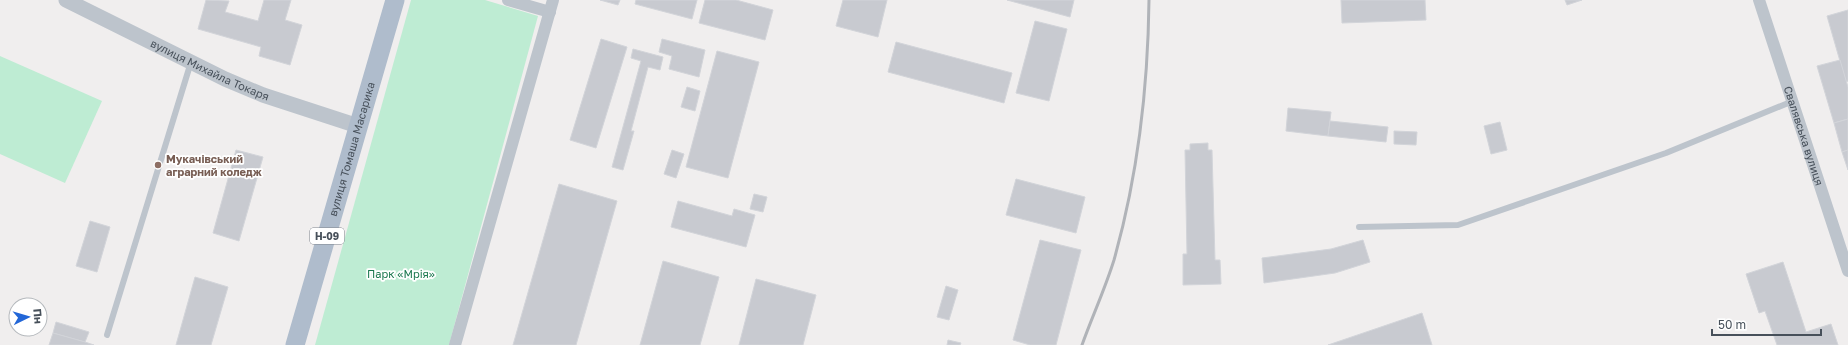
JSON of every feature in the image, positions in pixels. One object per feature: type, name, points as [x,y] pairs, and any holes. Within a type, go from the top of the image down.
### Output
[{"type":"main road","name":"вулиця Томаша Масарика","points":[[295,345],[395,0]]},
{"type":"street","name":"вулиця Михайла Токаря","points":[[66,0],[225,79],[263,95],[358,126]]},
{"type":"street","points":[[455,345],[552,6],[508,0]]},
{"type":"street","name":"Свалявська вулиця","points":[[1759,0],[1848,271]]},
{"type":"lane","points":[[107,335],[191,62]]},
{"type":"lane","points":[[1359,228],[1458,225],[1666,153],[1793,102]]},
{"type":"green space","name":"Парк «Мрія»","points":[[411,0],[485,0],[538,16],[449,345],[315,345]]},
{"type":"green space","points":[[0,56],[102,101],[65,183],[0,154]]},
{"type":"building","points":[[206,0],[229,1],[225,12],[258,21],[264,0],[291,0],[285,20],[302,25],[290,65],[259,56],[261,47],[198,29]]},
{"type":"building","points":[[600,0],[620,0],[618,5]]},
{"type":"building","points":[[636,0],[697,0],[692,19],[635,4]]},
{"type":"building","points":[[705,0],[736,0],[773,10],[765,40],[699,23]]},
{"type":"building","points":[[843,0],[887,0],[878,37],[836,26]]},
{"type":"building","points":[[1007,0],[1074,0],[1070,17]]},
{"type":"building","points":[[1341,0],[1425,0],[1426,20],[1342,23]]},
{"type":"building","points":[[1565,0],[1582,0],[1567,5]]},
{"type":"building","points":[[1848,10],[1848,81],[1846,82],[1827,16]]},
{"type":"building","points":[[1035,21],[1067,29],[1049,101],[1016,93]]},
{"type":"building","points":[[601,39],[627,47],[596,148],[570,140]]},
{"type":"building","points":[[662,39],[705,50],[699,77],[669,69],[672,56],[659,52]]},
{"type":"building","points":[[896,42],[1012,73],[1004,103],[888,72]]},
{"type":"building","points":[[633,49],[663,57],[660,70],[648,67],[631,131],[634,131],[623,170],[612,167],[641,61],[631,58]]},
{"type":"building","points":[[717,51],[759,62],[728,178],[686,167]]},
{"type":"building","points":[[1840,60],[1848,87],[1848,119],[1834,123],[1817,66]]},
{"type":"building","points":[[687,87],[700,91],[695,111],[681,107]]},
{"type":"building","points":[[1288,108],[1331,112],[1328,136],[1286,131]]},
{"type":"building","points":[[1848,119],[1848,150],[1842,152],[1834,123]]},
{"type":"building","points":[[1330,121],[1388,127],[1386,142],[1328,136]]},
{"type":"building","points":[[1500,122],[1507,150],[1491,154],[1484,126]]},
{"type":"building","points":[[1394,131],[1417,132],[1416,145],[1394,144]]},
{"type":"building","points":[[1208,143],[1208,150],[1212,150],[1215,260],[1220,260],[1221,284],[1183,285],[1183,254],[1187,254],[1185,150],[1190,150],[1190,144]]},
{"type":"building","points":[[236,150],[263,157],[239,241],[213,233]]},
{"type":"building","points":[[672,150],[684,154],[676,178],[664,174]]},
{"type":"building","points":[[1848,150],[1848,170],[1842,152]]},
{"type":"building","points":[[1016,179],[1085,197],[1076,233],[1006,215]]},
{"type":"building","points":[[559,184],[617,201],[576,345],[513,345]]},
{"type":"building","points":[[754,194],[767,197],[763,212],[750,209]]},
{"type":"building","points":[[678,201],[732,216],[734,209],[755,215],[746,247],[671,227]]},
{"type":"building","points":[[90,221],[110,227],[97,272],[76,266]]},
{"type":"building","points":[[1040,240],[1081,250],[1056,345],[1030,345],[1013,340]]},
{"type":"building","points":[[1363,240],[1370,262],[1335,273],[1264,283],[1262,258],[1331,249]]},
{"type":"building","points":[[663,261],[719,277],[700,345],[640,345]]},
{"type":"building","points":[[1783,262],[1806,332],[1831,324],[1838,345],[1777,345],[1765,311],[1759,313],[1746,274]]},
{"type":"building","points":[[195,277],[228,287],[211,345],[176,345]]},
{"type":"building","points":[[756,279],[816,295],[803,345],[739,345]]},
{"type":"building","points":[[946,286],[958,290],[949,320],[937,317]]},
{"type":"building","points":[[1422,313],[1432,345],[1328,345]]},
{"type":"building","points":[[56,322],[89,332],[85,342],[53,333]]},
{"type":"building","points":[[53,333],[85,342],[94,345],[49,345]]},
{"type":"building","points":[[948,340],[961,343],[960,345],[947,345]]},
{"type":"railway","points":[[1082,345],[1107,282],[1114,260],[1129,196],[1144,99],[1149,0]]},
{"type":"place","name":"Мукачівський аграрний коледж","points":[[158,165]]}]
